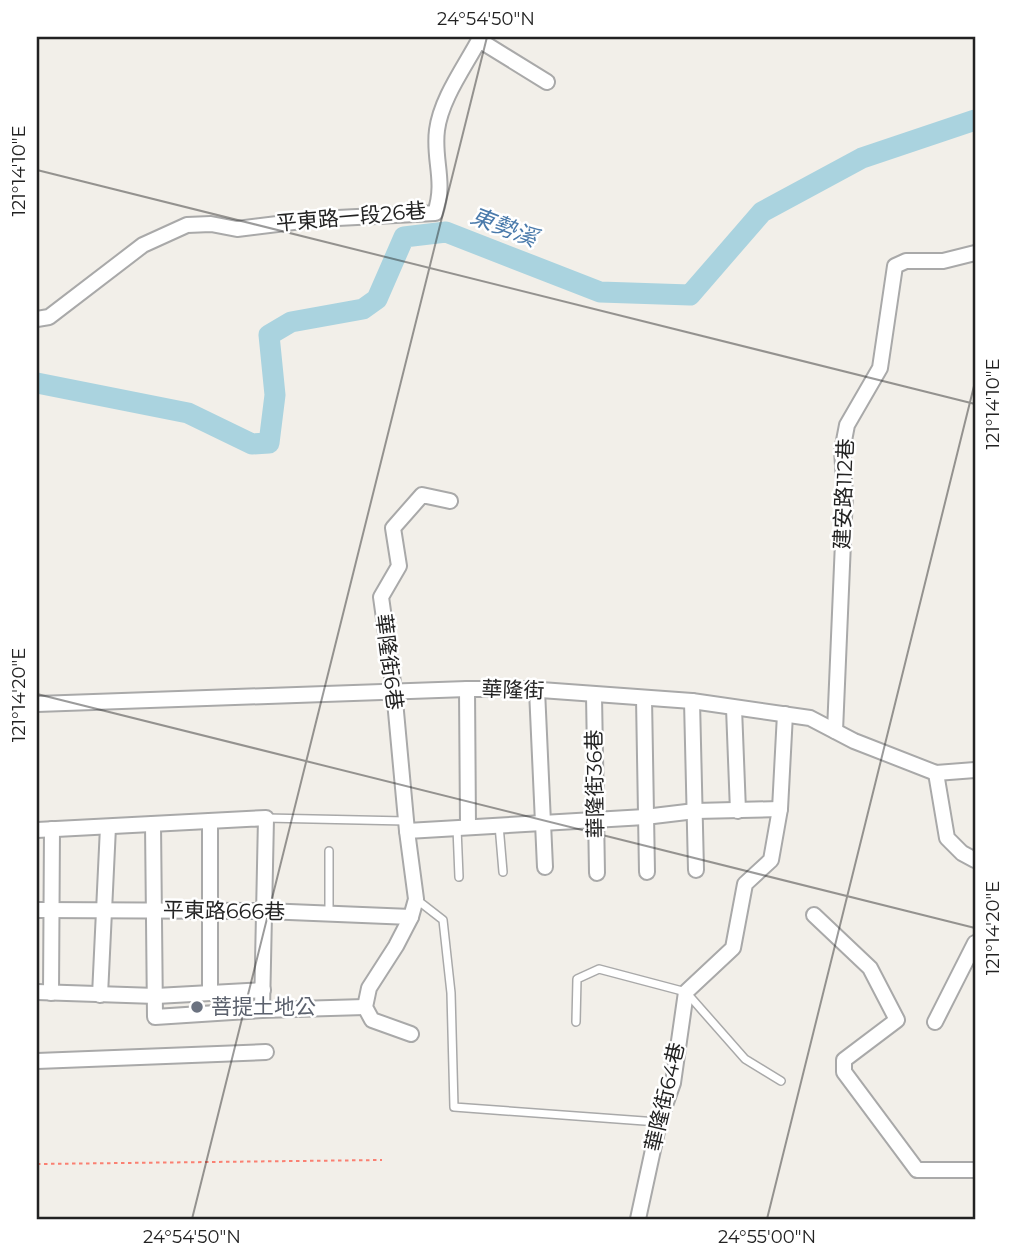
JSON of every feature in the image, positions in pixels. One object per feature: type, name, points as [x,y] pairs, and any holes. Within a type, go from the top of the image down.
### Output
[{"type":"street","name":"平東路一段26巷","points":[[37,318],[49,317],[142,245],[187,225],[211,224],[237,229],[318,219],[435,213],[440,196],[436,132],[442,110],[479,40],[547,82]]},
{"type":"street","name":"建安路112巷","points":[[835,731],[845,495],[842,451],[847,425],[880,368],[895,266],[906,261],[943,261],[975,253]]},
{"type":"street","name":"華隆街6巷","points":[[416,899],[394,690],[381,597],[399,566],[393,528],[422,495],[450,501]]},
{"type":"street","points":[[463,827],[467,689]]},
{"type":"street","name":"華隆街","points":[[37,704],[394,690],[537,690],[692,701],[810,718],[936,773],[975,770]]},
{"type":"street","points":[[537,690],[545,867]]},
{"type":"street","name":"華隆街36巷","points":[[594,695],[597,873]]},
{"type":"street","points":[[644,698],[647,872]]},
{"type":"street","points":[[692,701],[696,870]]},
{"type":"street","points":[[734,708],[738,811]]},
{"type":"street","points":[[685,992],[733,948],[746,884],[771,860],[780,809],[785,714]]},
{"type":"street","points":[[936,773],[947,838],[962,853],[975,860]]},
{"type":"street","points":[[407,826],[463,827],[645,817],[695,811],[780,809]]},
{"type":"street","points":[[37,830],[266,818],[262,1010]]},
{"type":"street","points":[[209,821],[211,993]]},
{"type":"street","points":[[153,824],[155,1017],[365,1007]]},
{"type":"street","points":[[100,995],[108,827]]},
{"type":"street","points":[[52,829],[44,910],[44,993],[156,996],[262,990]]},
{"type":"street","points":[[411,1034],[372,1020],[365,1007],[369,988],[396,946],[411,917],[416,899]]},
{"type":"street","name":"平東路666巷","points":[[44,910],[265,911],[411,917]]},
{"type":"street","points":[[814,915],[870,968],[897,1020],[844,1060],[844,1072],[917,1170],[975,1170]]},
{"type":"street","points":[[935,1022],[975,943]]},
{"type":"street","name":"華隆街64巷","points":[[638,1219],[659,1122],[673,1083],[685,992]]},
{"type":"street","points":[[37,1060],[266,1052]]},
{"type":"lane","points":[[266,818],[407,826]]},
{"type":"lane","points":[[499,825],[503,872]]},
{"type":"lane","points":[[460,877],[463,827]]},
{"type":"lane","points":[[329,851],[330,914]]},
{"type":"lane","points":[[416,899],[443,920],[451,993],[454,1107],[659,1122]]},
{"type":"lane","points":[[576,1022],[577,979],[599,970],[685,992],[745,1059],[781,1082]]},
{"type":"path","points":[[37,1164],[382,1160]]},
{"type":"waterway","name":"東勢溪","points":[[37,383],[188,413],[252,444],[269,443],[275,395],[269,335],[291,322],[363,309],[377,299],[404,237],[446,232],[600,292],[690,295],[762,212],[862,158],[975,120]]},
{"type":"place","name":"菩提土地公","points":[[197,1007]]}]
